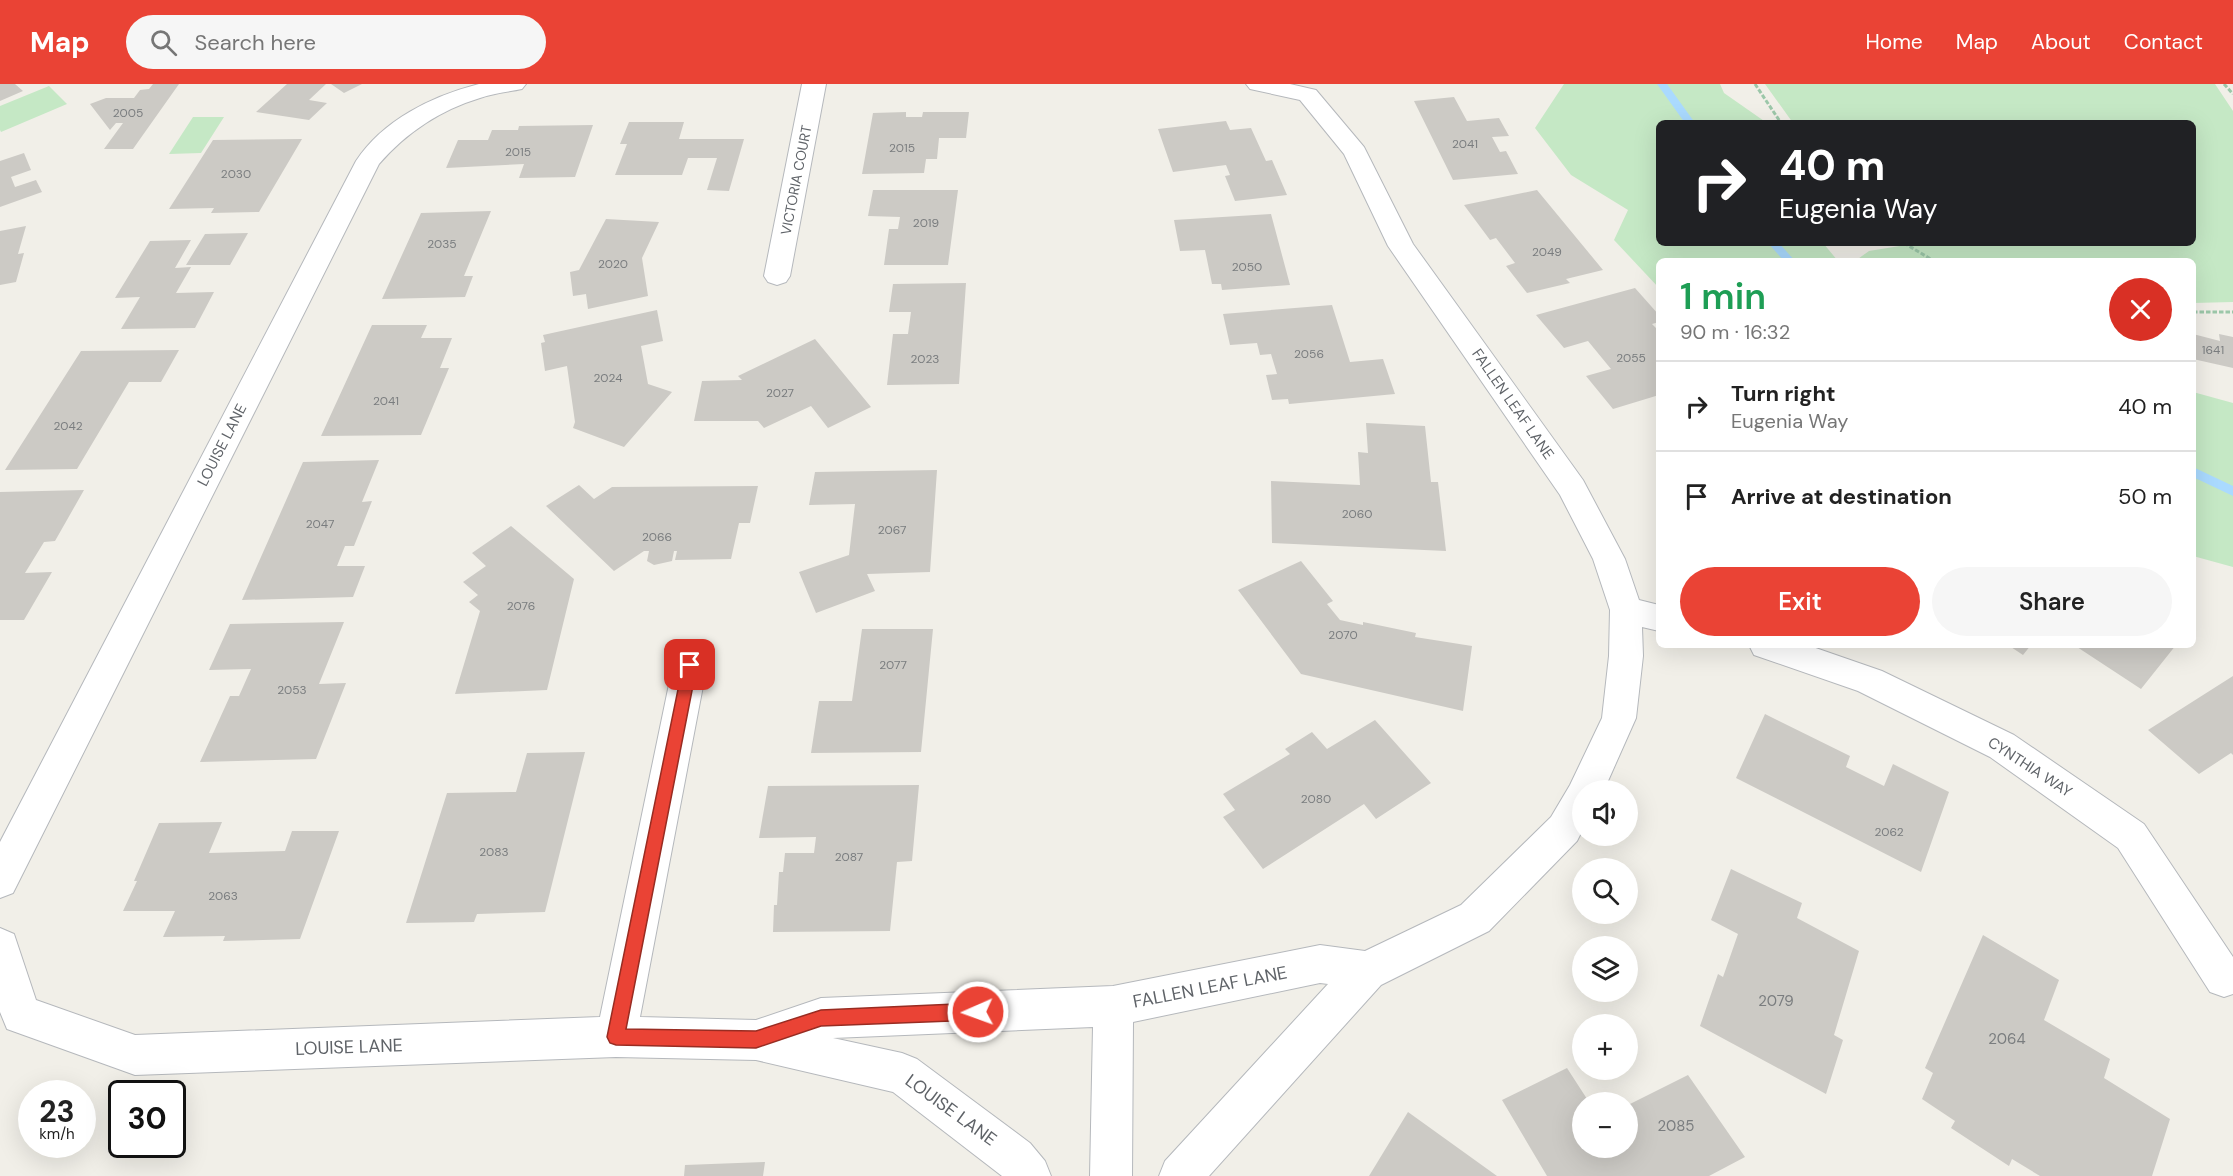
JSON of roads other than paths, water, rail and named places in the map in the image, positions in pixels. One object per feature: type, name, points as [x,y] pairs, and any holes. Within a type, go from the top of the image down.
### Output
[{"type":"street","name":"LOUISE LANE","points":[[0,880],[368,161],[385,140],[408,122],[436,106],[469,94],[514,84]]},
{"type":"street","name":"VICTORIA COURT","points":[[777,276],[814,84]]},
{"type":"street","name":"FALLEN LEAF LANE","points":[[1258,84],[1308,94],[1355,152],[1401,246],[1572,488],[1610,559],[1626,610],[1626,656],[1619,718],[1591,780]]},
{"type":"street","points":[[1626,610],[1656,617]]},
{"type":"street","name":"CYNTHIA WAY","points":[[1775,648],[1870,681],[2002,746],[2131,836],[2224,978]]},
{"type":"street","points":[[616,1037],[690,665]]},
{"type":"street","points":[[1180,1176],[1367,971],[1475,918],[1564,830],[1572,815]]},
{"type":"street","name":"LOUISE LANE","points":[[0,947],[21,1015],[135,1055],[616,1037],[756,1040],[902,1074],[1016,1158],[1030,1176]]},
{"type":"street","name":"FALLEN LEAF LANE","points":[[1111,1176],[1113,1006],[1320,964],[1367,971]]},
{"type":"street","name":"LOUISE LANE","points":[[756,1040],[821,1018],[1113,1006]]},
{"type":"waterway","points":[[1662,84],[1688,120]]},
{"type":"waterway","points":[[1776,246],[1787,258]]},
{"type":"waterway","points":[[2196,473],[2233,491]]}]
